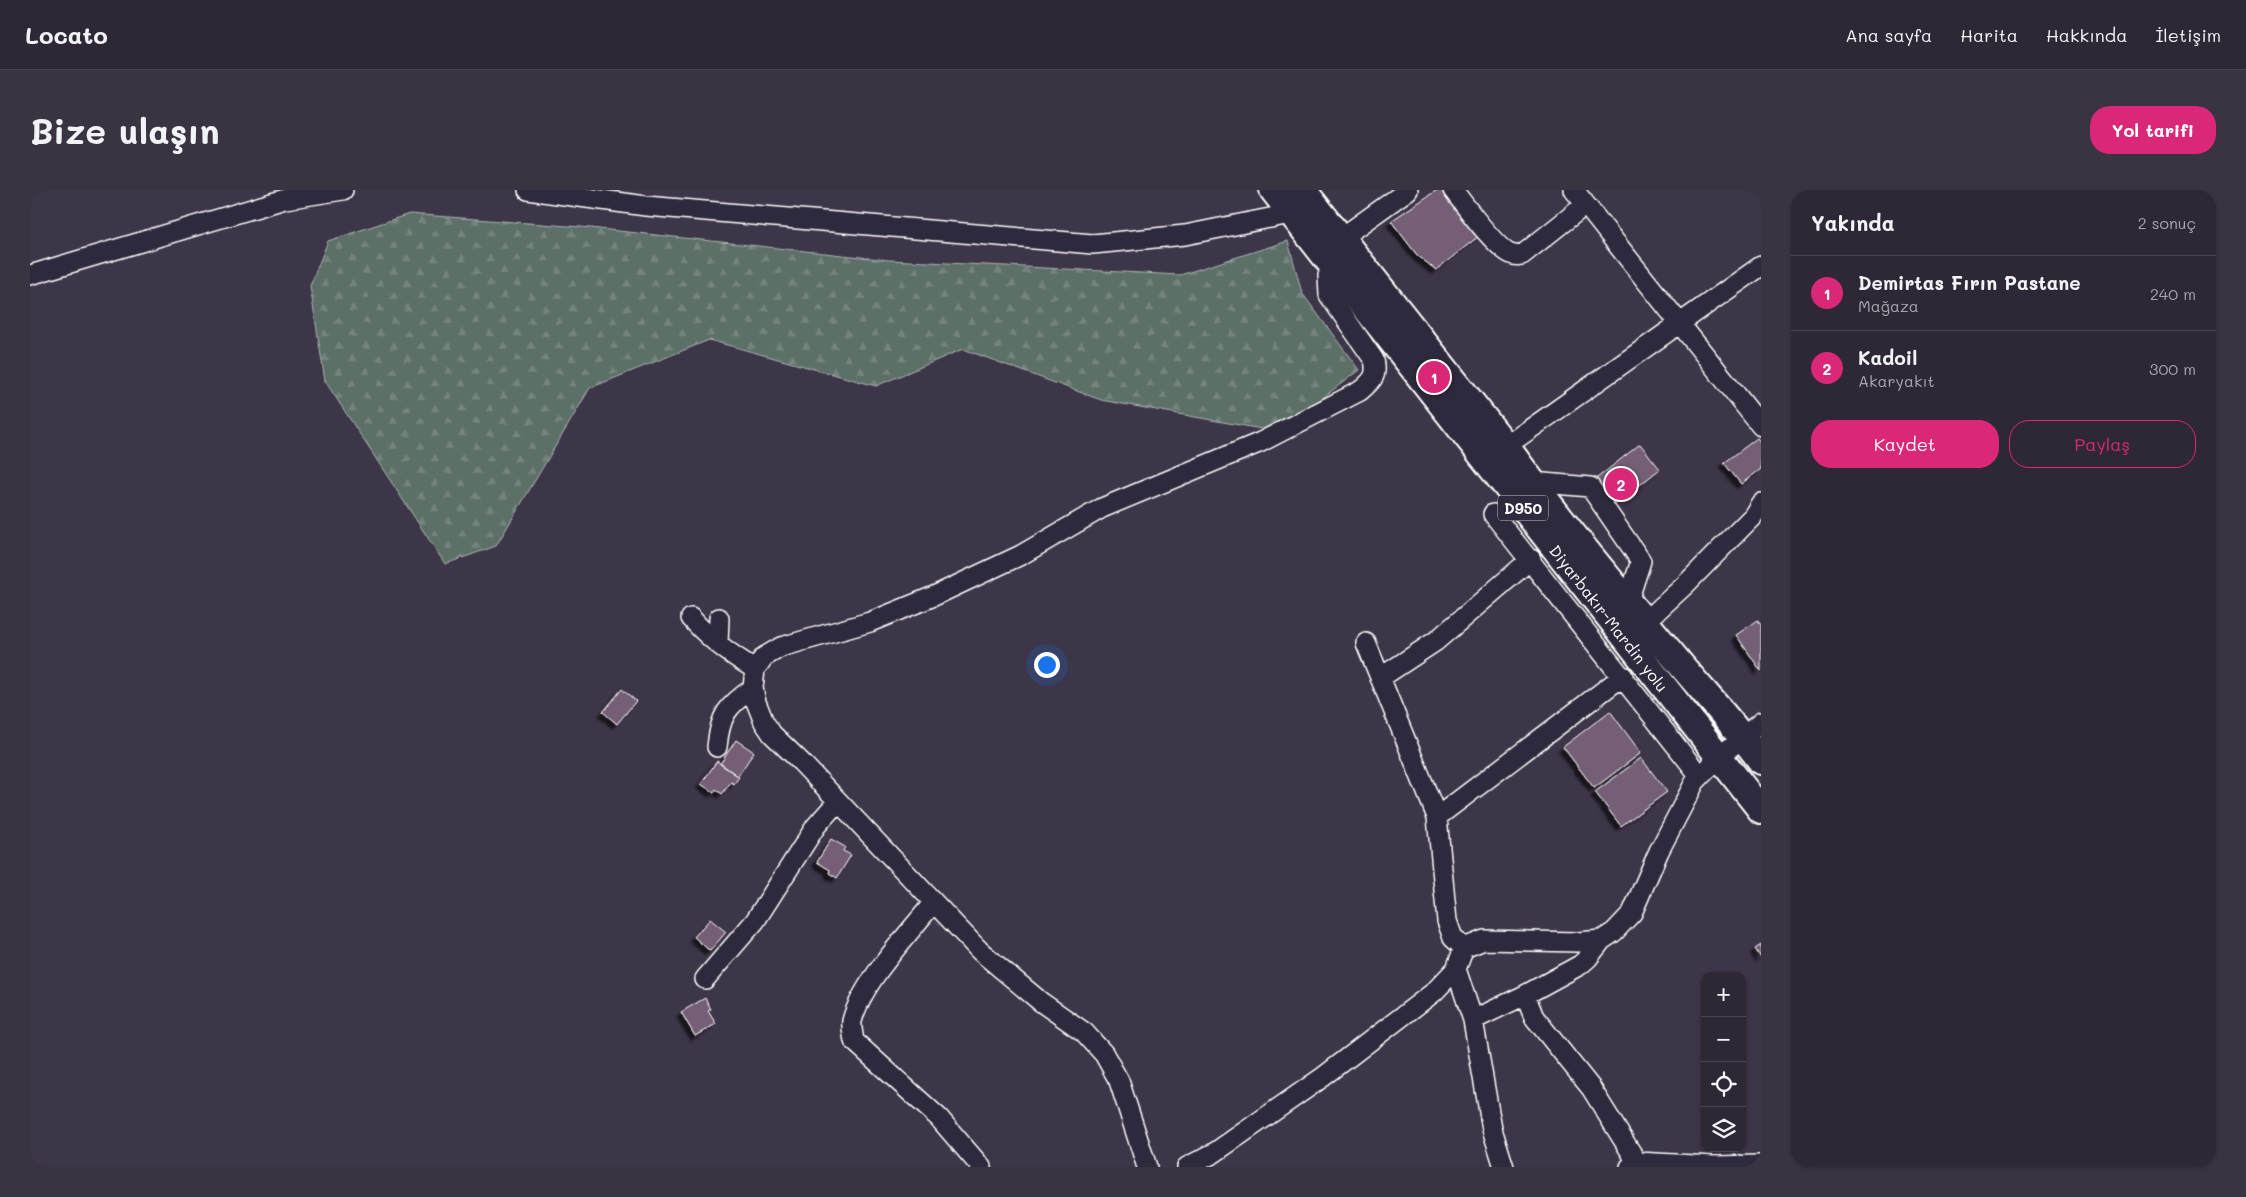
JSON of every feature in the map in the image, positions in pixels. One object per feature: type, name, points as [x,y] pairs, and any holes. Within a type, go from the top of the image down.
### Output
[{"type":"highway","points":[[1293,200],[1341,238],[1506,446],[1532,482],[1628,601],[1646,622],[1752,729],[1761,761]]},
{"type":"highway","name":"Diyarbakır-Mardin yolu","points":[[1293,200],[1330,266],[1761,810]]},
{"type":"street","points":[[30,275],[284,199],[343,190]]},
{"type":"street","points":[[528,190],[646,206],[1093,244],[1185,235],[1293,200]]},
{"type":"street","points":[[1341,238],[1408,190]]},
{"type":"street","points":[[1453,190],[1502,249],[1513,256],[1522,255],[1585,205]]},
{"type":"street","points":[[1574,190],[1761,426]]},
{"type":"street","points":[[717,748],[722,720],[732,703],[754,678],[764,657],[781,648],[870,622],[934,596],[1021,554],[1102,508],[1261,442],[1360,391],[1374,380],[1376,369],[1374,360],[1329,295],[1328,276],[1330,266]]},
{"type":"street","points":[[1506,446],[1761,266]]},
{"type":"street","points":[[1532,482],[1590,487],[1641,561],[1628,601]]},
{"type":"street","points":[[1646,622],[1754,516],[1761,502]]},
{"type":"street","points":[[1493,514],[1531,559],[1700,776]]},
{"type":"street","points":[[1380,678],[1436,641],[1531,559]]},
{"type":"street","points":[[691,618],[718,644],[735,657],[754,678],[764,722],[772,734],[980,951],[1041,1002],[1084,1032],[1104,1054],[1119,1081],[1147,1167]]},
{"type":"street","points":[[718,644],[720,618]]},
{"type":"street","points":[[1366,643],[1437,817],[1447,921],[1453,938],[1457,944],[1464,948]]},
{"type":"street","points":[[1437,817],[1623,676]]},
{"type":"street","points":[[1473,1020],[1525,995],[1580,965],[1602,940],[1614,932],[1632,913],[1659,851],[1695,782],[1719,757],[1752,729]]},
{"type":"street","points":[[705,979],[755,920],[816,826],[838,801]]},
{"type":"street","points":[[933,902],[877,974],[859,1002],[852,1023],[854,1040],[939,1118],[981,1167]]},
{"type":"street","points":[[1187,1167],[1214,1153],[1323,1077],[1434,992],[1456,969],[1464,948],[1484,940],[1578,942],[1602,940]]},
{"type":"street","points":[[1456,969],[1473,1020],[1492,1129],[1504,1167]]},
{"type":"street","points":[[1525,995],[1534,1017],[1591,1088],[1635,1165],[1761,1165]]},
{"type":"green space","points":[[409,214],[581,227],[889,260],[1180,275],[1288,241],[1302,293],[1359,370],[1278,432],[1101,400],[963,349],[876,386],[709,340],[590,388],[496,546],[445,564],[325,381],[310,286],[328,241]]},
{"type":"building","points":[[1437,190],[1443,190],[1479,236],[1436,270],[1417,255],[1391,221]]},
{"type":"building","points":[[1757,438],[1761,443],[1761,469],[1741,484],[1724,463]]},
{"type":"building","points":[[1640,444],[1660,469],[1612,507],[1592,482]]},
{"type":"building","points":[[1758,620],[1761,625],[1761,671],[1736,635]]},
{"type":"building","points":[[622,689],[636,701],[617,724],[603,712]]},
{"type":"building","points":[[1610,711],[1641,753],[1594,788],[1563,747]]},
{"type":"building","points":[[736,740],[754,752],[738,776],[720,764]]},
{"type":"building","points":[[1641,758],[1667,792],[1621,826],[1595,792]]},
{"type":"building","points":[[717,761],[739,777],[734,784],[731,782],[722,794],[716,789],[714,793],[701,784]]},
{"type":"building","points":[[831,839],[845,847],[843,851],[851,855],[837,878],[829,873],[830,870],[817,862]]},
{"type":"building","points":[[710,919],[726,932],[710,951],[694,937]]},
{"type":"building","points":[[1761,945],[1761,958],[1755,949]]},
{"type":"building","points":[[705,998],[711,1009],[708,1011],[716,1024],[695,1036],[681,1012]]},
{"type":"place","name":"Demirtas Fırın Pastane","points":[[1434,377]]},
{"type":"place","name":"Kadoil","points":[[1621,484]]}]
